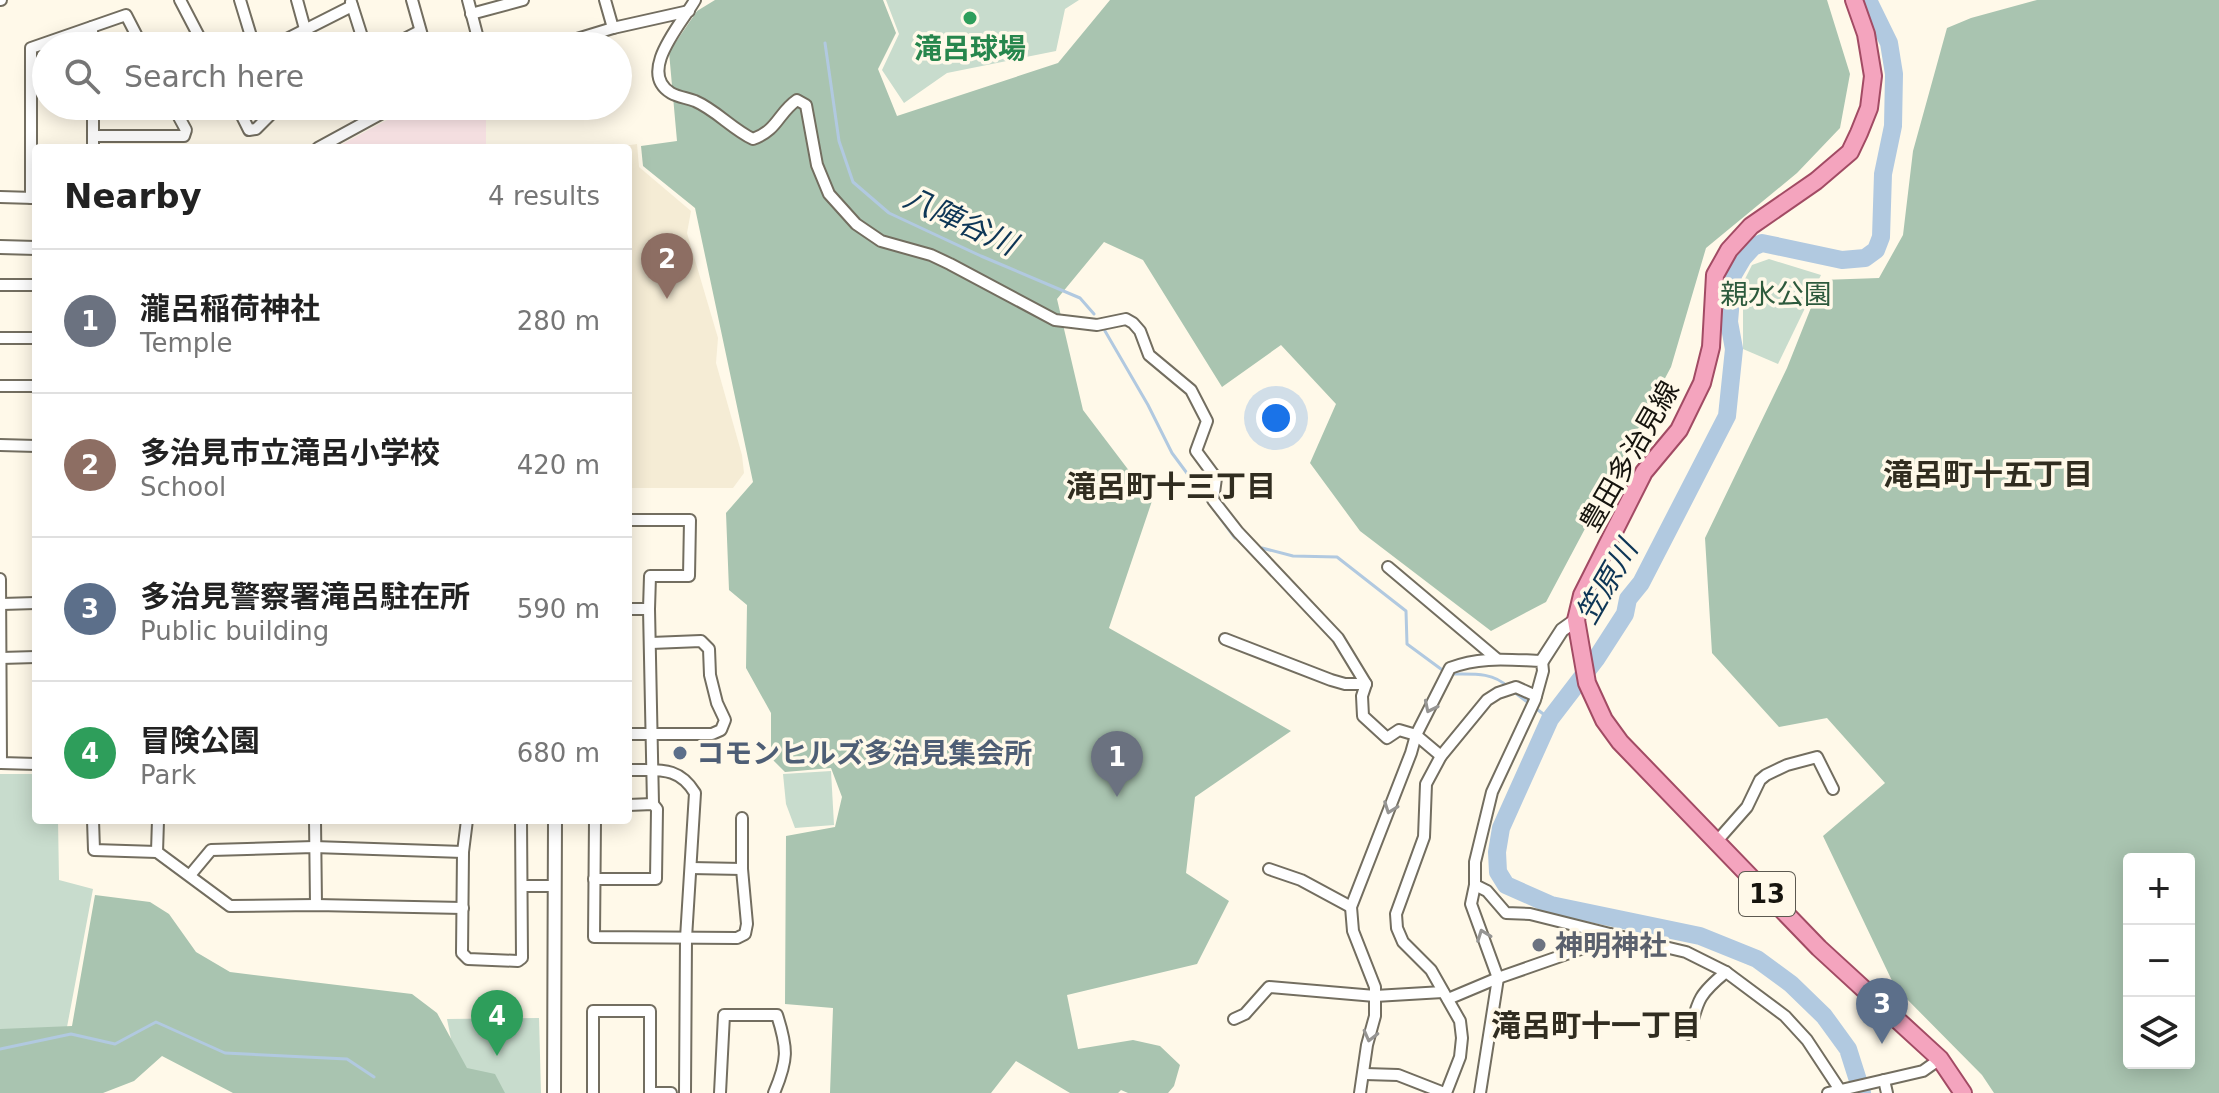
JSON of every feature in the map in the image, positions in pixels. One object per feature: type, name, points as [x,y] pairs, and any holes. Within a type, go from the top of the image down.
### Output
[{"type":"main road","name":"豊田多治見線","points":[[1854,0],[1866,34],[1873,76],[1869,108],[1859,133],[1850,152],[1816,181],[1751,226],[1729,250],[1715,275],[1711,347],[1702,383],[1679,430],[1644,472],[1630,498],[1582,595],[1578,628],[1587,683],[1604,720],[1620,742],[1819,948],[1940,1059],[1963,1093]]},
{"type":"street","points":[[180,0],[197,32]]},
{"type":"street","points":[[240,0],[250,32]]},
{"type":"street","points":[[297,0],[305,29]]},
{"type":"street","points":[[412,0],[420,31]]},
{"type":"street","points":[[468,0],[476,32]]},
{"type":"street","points":[[471,14],[523,0]]},
{"type":"street","points":[[605,0],[613,28]]},
{"type":"street","points":[[695,0],[661,52],[658,66],[660,81],[668,91],[695,101],[753,139],[766,134],[797,100],[806,105],[817,165],[829,194],[856,224],[881,241],[931,255],[1055,320],[1097,325],[1126,319],[1133,323],[1140,331],[1149,355],[1191,390],[1207,421],[1196,451],[1216,478],[1213,500],[1238,532],[1338,638],[1366,684],[1362,696],[1363,716],[1387,738],[1399,730],[1416,735],[1441,756]]},
{"type":"street","points":[[299,32],[352,3],[361,32]]},
{"type":"street","points":[[600,32],[689,11]]},
{"type":"street","points":[[77,32],[126,15],[135,32]]},
{"type":"street","points":[[92,27],[92,32]]},
{"type":"street","points":[[32,48],[32,144]]},
{"type":"street","points":[[93,120],[93,142],[184,136],[186,130],[181,120]]},
{"type":"street","points":[[244,120],[249,130],[256,129],[265,120]]},
{"type":"street","points":[[325,144],[369,120]]},
{"type":"street","points":[[0,197],[32,198]]},
{"type":"street","points":[[0,247],[32,248]]},
{"type":"street","points":[[0,285],[32,285]]},
{"type":"street","points":[[0,338],[32,338]]},
{"type":"street","points":[[0,386],[32,386]]},
{"type":"street","points":[[0,445],[32,446]]},
{"type":"street","points":[[594,879],[656,879],[650,576],[689,576],[690,520],[632,520]]},
{"type":"street","points":[[1388,567],[1497,659]]},
{"type":"street","points":[[0,579],[1,763],[32,764]]},
{"type":"street","points":[[2,604],[32,603]]},
{"type":"street","points":[[632,609],[649,609]]},
{"type":"street","points":[[1480,1093],[1498,978],[1471,904],[1475,862],[1492,792],[1533,702],[1543,671],[1542,661],[1562,630],[1578,628]]},
{"type":"street","points":[[1225,639],[1331,680],[1366,684]]},
{"type":"street","points":[[632,734],[712,734],[721,730],[725,720],[710,675],[709,649],[701,641],[651,643]]},
{"type":"street","points":[[1,658],[32,657]]},
{"type":"street","points":[[1360,1093],[1375,1016],[1375,987],[1353,931],[1351,907],[1416,735],[1450,668],[1469,661],[1542,661]]},
{"type":"street","points":[[1365,1074],[1398,1075],[1445,1093],[1455,1075],[1462,1038],[1460,1021],[1431,970],[1403,942],[1397,928],[1396,914],[1424,837],[1426,784],[1441,756],[1487,700],[1516,687],[1533,702]]},
{"type":"street","points":[[1717,841],[1747,807],[1760,780],[1787,765],[1817,757],[1833,789]]},
{"type":"street","points":[[632,770],[674,772],[686,778],[695,793],[686,938],[685,1093]]},
{"type":"street","points":[[632,805],[653,804]]},
{"type":"street","points":[[595,824],[594,937],[737,938],[745,934],[747,924],[742,869],[742,818]]},
{"type":"street","points":[[93,824],[94,850],[157,852],[191,874],[230,906],[463,908]]},
{"type":"street","points":[[157,852],[158,824]]},
{"type":"street","points":[[315,824],[316,905]]},
{"type":"street","points":[[466,824],[463,852],[462,953],[468,959],[518,961],[522,958],[521,824]]},
{"type":"street","points":[[554,1093],[555,824]]},
{"type":"street","points":[[191,874],[211,850],[314,847],[463,852]]},
{"type":"street","points":[[691,868],[742,869]]},
{"type":"street","points":[[1269,869],[1301,880],[1351,907]]},
{"type":"street","points":[[1475,885],[1487,891],[1506,913],[1530,914],[1686,952],[1726,972],[1785,1016],[1807,1040],[1842,1091]]},
{"type":"street","points":[[522,886],[555,886]]},
{"type":"street","points":[[1234,1019],[1245,1014],[1269,987],[1375,996],[1446,996],[1564,957],[1601,942],[1610,934]]},
{"type":"street","points":[[1689,1034],[1705,990],[1726,972]]},
{"type":"street","points":[[593,1093],[593,1011],[650,1011],[650,1093],[671,1093]]},
{"type":"street","points":[[720,1093],[724,1015],[777,1015],[784,1036],[786,1066],[774,1093]]},
{"type":"street","points":[[1828,1093],[1923,1071],[1940,1059]]},
{"type":"street","points":[[1884,1080],[1887,1093]]},
{"type":"shaded area","points":[[387,120],[486,120],[486,144],[342,144]]},
{"type":"shaded area","points":[[637,144],[639,167],[691,211],[687,233],[718,338],[716,363],[742,455],[744,473],[733,488],[632,488],[632,145]]},
{"type":"green space","points":[[715,0],[883,0],[896,33],[878,69],[897,116],[1058,63],[1110,0],[1827,0],[1850,74],[1840,128],[1797,173],[1706,248],[1671,367],[1546,602],[1491,631],[1360,531],[1310,463],[1336,404],[1281,345],[1222,387],[1143,260],[1104,242],[1057,299],[1083,410],[1152,501],[1109,628],[1291,731],[1195,797],[1186,873],[1229,901],[1197,964],[1067,995],[1078,1049],[1133,1040],[1160,1046],[1180,1065],[1174,1086],[1168,1093],[1128,1093],[1121,1090],[1118,1093],[1070,1093],[1016,1061],[991,1093],[830,1093],[833,1008],[785,1004],[786,836],[835,827],[842,797],[831,768],[785,772],[771,758],[771,713],[746,668],[747,605],[729,590],[726,513],[753,482],[695,208],[643,166],[641,146],[677,141],[669,52],[697,11]]},
{"type":"green space","points":[[886,0],[1079,0],[1065,9],[1056,51],[947,73],[904,103],[882,70],[899,34]]},
{"type":"green space","points":[[2037,0],[2219,0],[2219,1093],[1994,1093],[1982,1075],[1895,987],[1823,836],[1885,783],[1827,718],[1779,727],[1712,653],[1705,538],[1787,368],[1822,280],[1879,278],[1903,235],[1913,151],[1947,28],[1971,18]]},
{"type":"green space","name":"親水公園","points":[[1769,259],[1821,275],[1778,364],[1743,349],[1743,283],[1752,265]]},
{"type":"green space","points":[[831,771],[834,825],[795,828],[786,804],[783,774]]},
{"type":"green space","points":[[0,774],[32,774],[32,824],[58,824],[59,880],[93,889],[67,1027],[0,1041]]},
{"type":"green space","points":[[95,895],[150,902],[169,914],[196,952],[230,972],[412,994],[437,1013],[467,1068],[495,1074],[505,1093],[233,1093],[162,1056],[134,1081],[103,1093],[0,1093],[0,1029],[72,1026]]},
{"type":"green space","points":[[539,1018],[541,1093],[462,1093],[447,1019]]},
{"type":"waterway","name":"笠原川","points":[[1862,1093],[1848,1049],[1824,1016],[1791,984],[1757,959],[1700,936],[1551,905],[1506,885],[1498,872],[1497,852],[1501,828],[1550,719],[1596,659],[1625,614],[1628,599],[1641,583],[1727,416],[1734,349],[1729,322],[1733,275],[1743,258],[1753,247],[1762,243],[1842,260],[1865,258],[1876,250],[1881,237],[1883,174],[1893,126],[1894,74],[1889,43],[1868,0]]},
{"type":"waterway","name":"八陣谷川","points":[[825,43],[839,141],[853,182],[889,213],[1080,298],[1094,314]]},
{"type":"waterway","name":"八陣谷川","points":[[1105,331],[1172,453],[1235,538]]},
{"type":"waterway","name":"八陣谷川","points":[[1262,548],[1293,556],[1337,557],[1406,611],[1407,644],[1445,672]]},
{"type":"waterway","name":"八陣谷川","points":[[1452,674],[1489,676],[1508,687]]},
{"type":"waterway","name":"八陣谷川","points":[[1514,692],[1550,719]]},
{"type":"waterway","points":[[0,1049],[71,1034],[115,1044],[156,1022],[225,1053],[347,1059],[374,1077]]},
{"type":"place","name":"滝呂球場","points":[[970,18]]},
{"type":"place","name":"多治見市立滝呂小学校","points":[[667,299]]},
{"type":"place","name":"コモンヒルズ多治見集会所","points":[[680,753]]},
{"type":"place","name":"瀧呂稲荷神社","points":[[1117,797]]},
{"type":"place","name":"神明神社","points":[[1539,945]]},
{"type":"place","name":"多治見警察署滝呂駐在所","points":[[1882,1044]]},
{"type":"place","name":"冒険公園","points":[[497,1056]]},
{"type":"district","name":"滝呂町十五丁目","points":[[1988,475]]},
{"type":"district","name":"滝呂町十三丁目","points":[[1171,487]]},
{"type":"district","name":"滝呂町十一丁目","points":[[1596,1026]]}]
